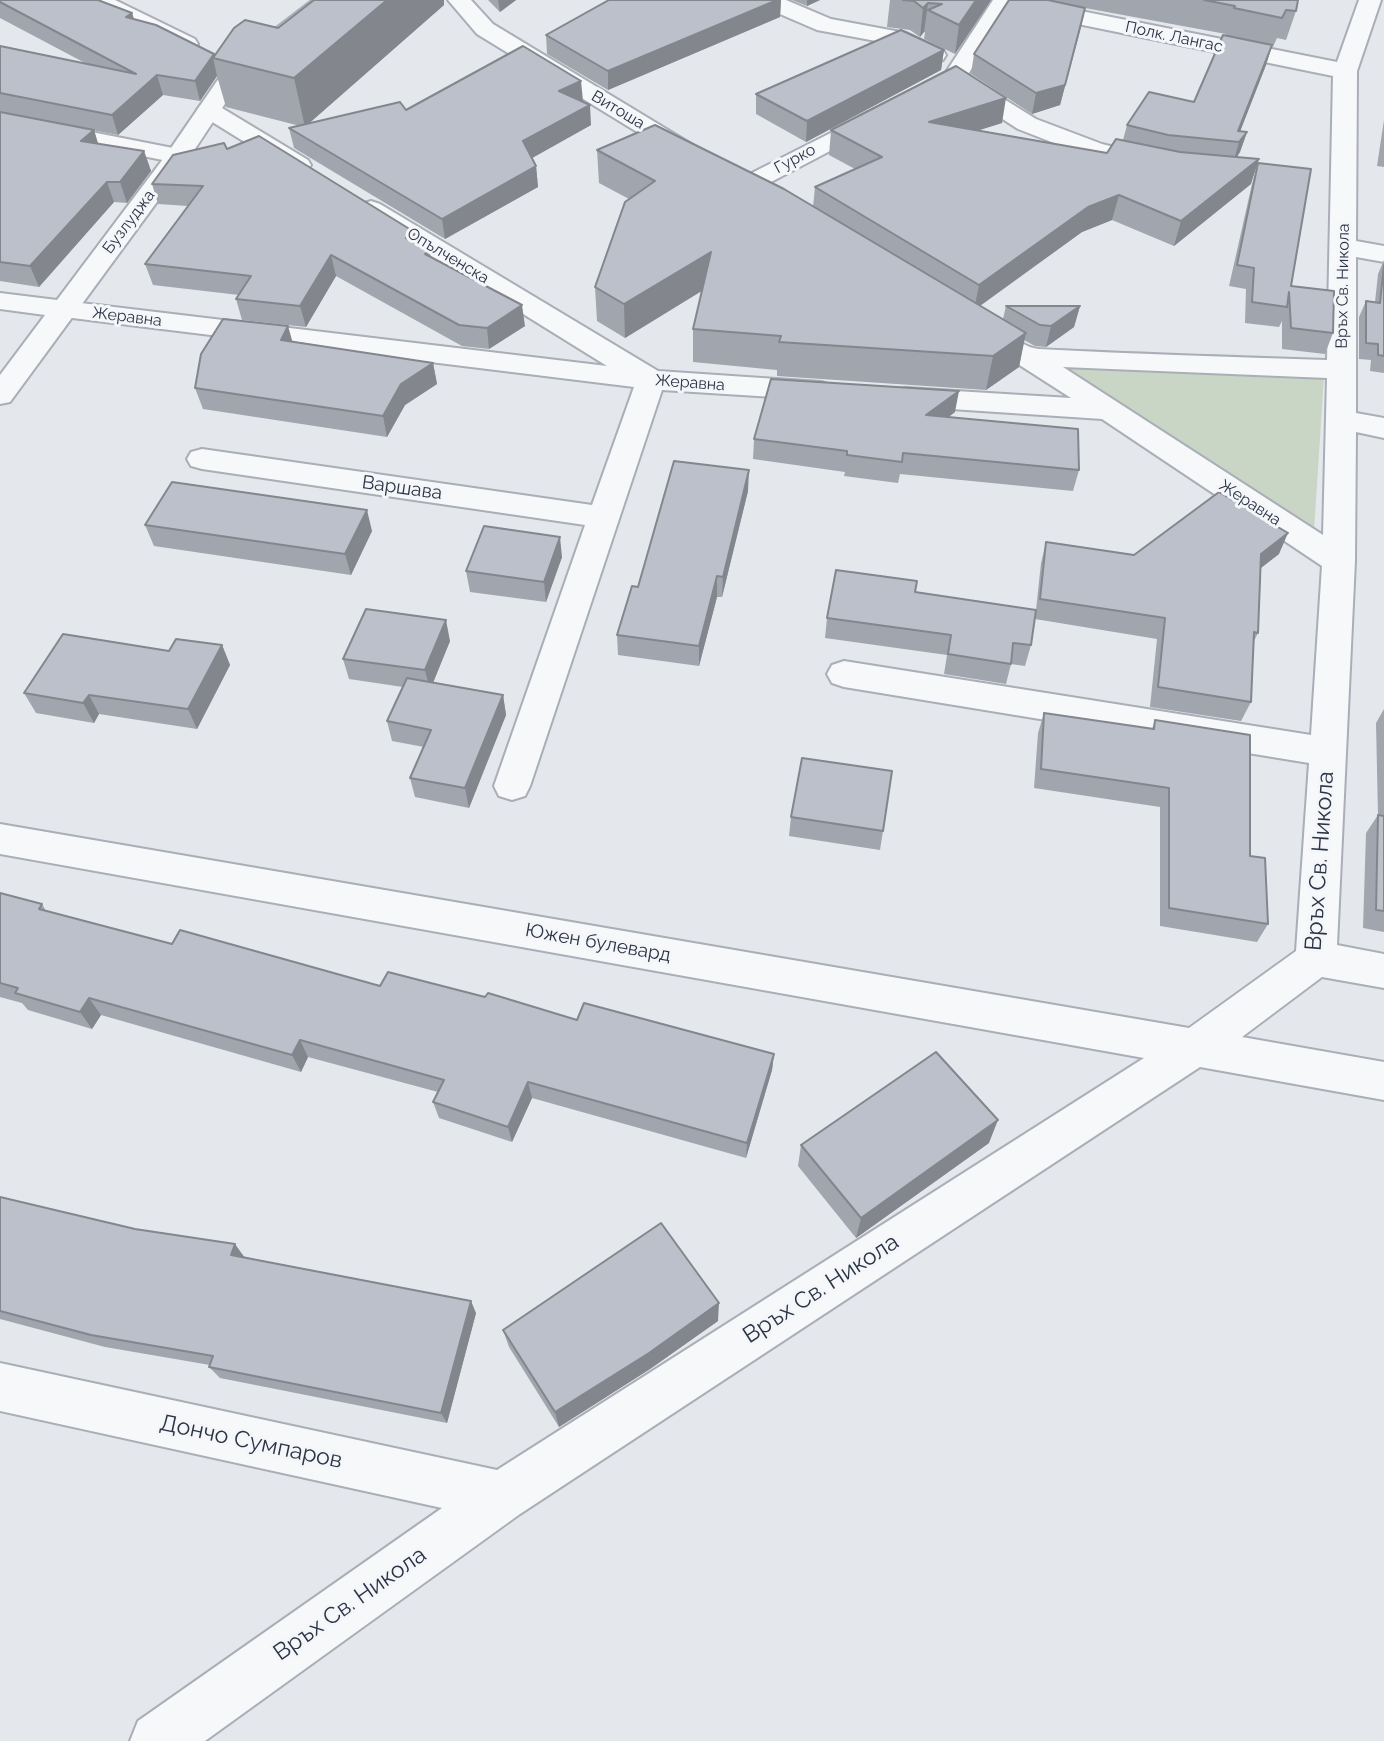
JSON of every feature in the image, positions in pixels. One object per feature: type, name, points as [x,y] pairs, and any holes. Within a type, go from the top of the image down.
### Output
[{"type":"street","points":[[98,0],[219,60]]},
{"type":"street","name":"Бузлуджа","points":[[0,395],[178,156],[209,110],[219,60],[259,50],[327,0]]},
{"type":"street","name":"Витоша","points":[[459,0],[485,29],[767,201]]},
{"type":"street","points":[[766,0],[825,25],[898,38],[956,72],[1027,124],[1094,150],[1175,168]]},
{"type":"street","name":"Гурко","points":[[743,187],[910,100],[956,72],[1004,1]]},
{"type":"street","name":"Полк. Лангас","points":[[1004,1],[1345,71]]},
{"type":"street","name":"Връх Св. Никола","points":[[158,1741],[502,1496],[1196,1047],[1316,959],[1339,561],[1343,246],[1331,175],[1345,71],[1372,15]]},
{"type":"street","points":[[209,110],[326,181]]},
{"type":"street","points":[[0,121],[178,156]]},
{"type":"street","name":"Опълченска","points":[[349,195],[651,380]]},
{"type":"street","points":[[1343,246],[1384,254]]},
{"type":"street","name":"Жеравна","points":[[0,301],[651,380],[844,393]]},
{"type":"street","points":[[957,314],[1028,357],[1106,410]]},
{"type":"street","points":[[1028,357],[1342,370]]},
{"type":"street","points":[[512,786],[651,380]]},
{"type":"street","name":"Жеравна","points":[[886,396],[1106,410],[1339,561]]},
{"type":"street","points":[[1341,419],[1384,428]]},
{"type":"street","name":"Варшава","points":[[202,459],[603,517]]},
{"type":"street","name":"Връх Св. Никола","points":[[844,674],[1328,752]]},
{"type":"street","name":"Южен булевард","points":[[0,839],[1384,1081]]},
{"type":"street","points":[[1316,959],[1384,971]]},
{"type":"street","name":"Дончо Сумпаров","points":[[0,1387],[502,1496]]},
{"type":"green space","points":[[1061,368],[1324,377],[1314,531]]},
{"type":"building","points":[[0,0],[98,0],[132,13],[126,17],[156,25],[214,54],[195,81],[157,75],[112,115],[0,93],[0,46],[136,74]]},
{"type":"building","points":[[314,0],[387,0],[294,78],[213,58],[234,28],[245,20],[278,28]]},
{"type":"building","points":[[609,0],[777,0],[608,71],[546,35]]},
{"type":"building","points":[[903,0],[976,0],[959,25],[928,10],[942,4],[928,3],[923,8],[914,1]]},
{"type":"building","points":[[1009,0],[1048,0],[1085,8],[1065,85],[1036,93],[974,54]]},
{"type":"building","points":[[1204,0],[1298,0],[1296,11],[1286,10],[1282,18]]},
{"type":"building","points":[[901,30],[944,50],[807,121],[756,94]]},
{"type":"building","points":[[1223,35],[1272,45],[1238,131],[1247,132],[1239,142],[1168,135],[1127,125],[1149,92],[1194,102]]},
{"type":"building","points":[[523,46],[581,81],[559,91],[590,105],[523,141],[536,166],[442,219],[289,128],[400,102],[406,110]]},
{"type":"building","points":[[956,66],[1006,98],[929,122],[1107,153],[1116,139],[1180,152],[1259,159],[1181,221],[1119,195],[1088,207],[979,285],[815,187],[882,157],[831,130]]},
{"type":"building","points":[[0,112],[94,130],[81,141],[144,151],[120,182],[107,182],[30,266],[0,262]]},
{"type":"building","points":[[655,125],[784,189],[1026,333],[993,356],[779,342],[781,336],[693,329],[711,252],[624,304],[595,287],[625,202],[655,181],[597,150]]},
{"type":"building","points":[[259,136],[416,233],[406,238],[430,251],[425,254],[522,305],[487,328],[459,325],[331,255],[300,306],[236,299],[251,276],[145,264],[203,186],[152,184],[173,155],[224,143],[227,149]]},
{"type":"building","points":[[1258,163],[1311,169],[1291,286],[1334,291],[1333,333],[1291,328],[1289,292],[1287,307],[1252,302],[1254,268],[1237,265]]},
{"type":"building","points":[[1384,265],[1384,356],[1378,355],[1378,344],[1366,343],[1366,301],[1380,303]]},
{"type":"building","points":[[1006,306],[1080,306],[1051,326],[1040,325]]},
{"type":"building","points":[[223,319],[288,326],[281,340],[433,363],[401,384],[383,416],[195,388],[201,354]]},
{"type":"building","points":[[771,379],[959,391],[926,415],[1078,429],[1079,470],[903,453],[902,462],[847,455],[847,451],[754,439]]},
{"type":"building","points":[[674,461],[749,470],[723,577],[717,576],[699,646],[617,635],[632,586],[638,587]]},
{"type":"building","points":[[172,482],[367,510],[345,554],[145,525]]},
{"type":"building","points":[[1219,492],[1288,533],[1261,554],[1258,633],[1254,632],[1251,702],[1158,687],[1165,618],[1040,599],[1046,542],[1134,555]]},
{"type":"building","points":[[484,526],[560,537],[544,582],[466,571]]},
{"type":"building","points":[[836,570],[917,581],[915,592],[1036,610],[1031,645],[1013,643],[1011,664],[948,654],[951,635],[827,618]]},
{"type":"building","points":[[366,609],[446,620],[425,670],[343,659]]},
{"type":"building","points":[[63,634],[169,651],[176,639],[222,645],[188,709],[89,695],[83,703],[24,693]]},
{"type":"building","points":[[407,678],[503,695],[465,788],[410,778],[431,730],[387,721]]},
{"type":"building","points":[[1044,713],[1154,729],[1155,720],[1250,735],[1250,856],[1265,858],[1268,924],[1169,908],[1169,788],[1041,769]]},
{"type":"building","points":[[802,758],[892,771],[883,831],[791,817]]},
{"type":"building","points":[[1378,815],[1384,816],[1384,911],[1376,910]]},
{"type":"building","points":[[0,893],[42,904],[39,909],[172,944],[180,930],[380,986],[388,972],[485,997],[488,993],[577,1020],[584,1003],[774,1054],[747,1143],[528,1082],[508,1127],[433,1102],[444,1080],[300,1040],[292,1055],[89,998],[80,1012],[15,993],[18,988],[0,983]]},
{"type":"building","points":[[936,1052],[998,1120],[861,1218],[801,1145]]},
{"type":"building","points":[[0,1197],[135,1229],[235,1244],[231,1255],[471,1301],[441,1413],[209,1367],[213,1356],[91,1335],[0,1311]]},
{"type":"building","points":[[661,1223],[719,1303],[649,1353],[555,1412],[503,1330]]}]
